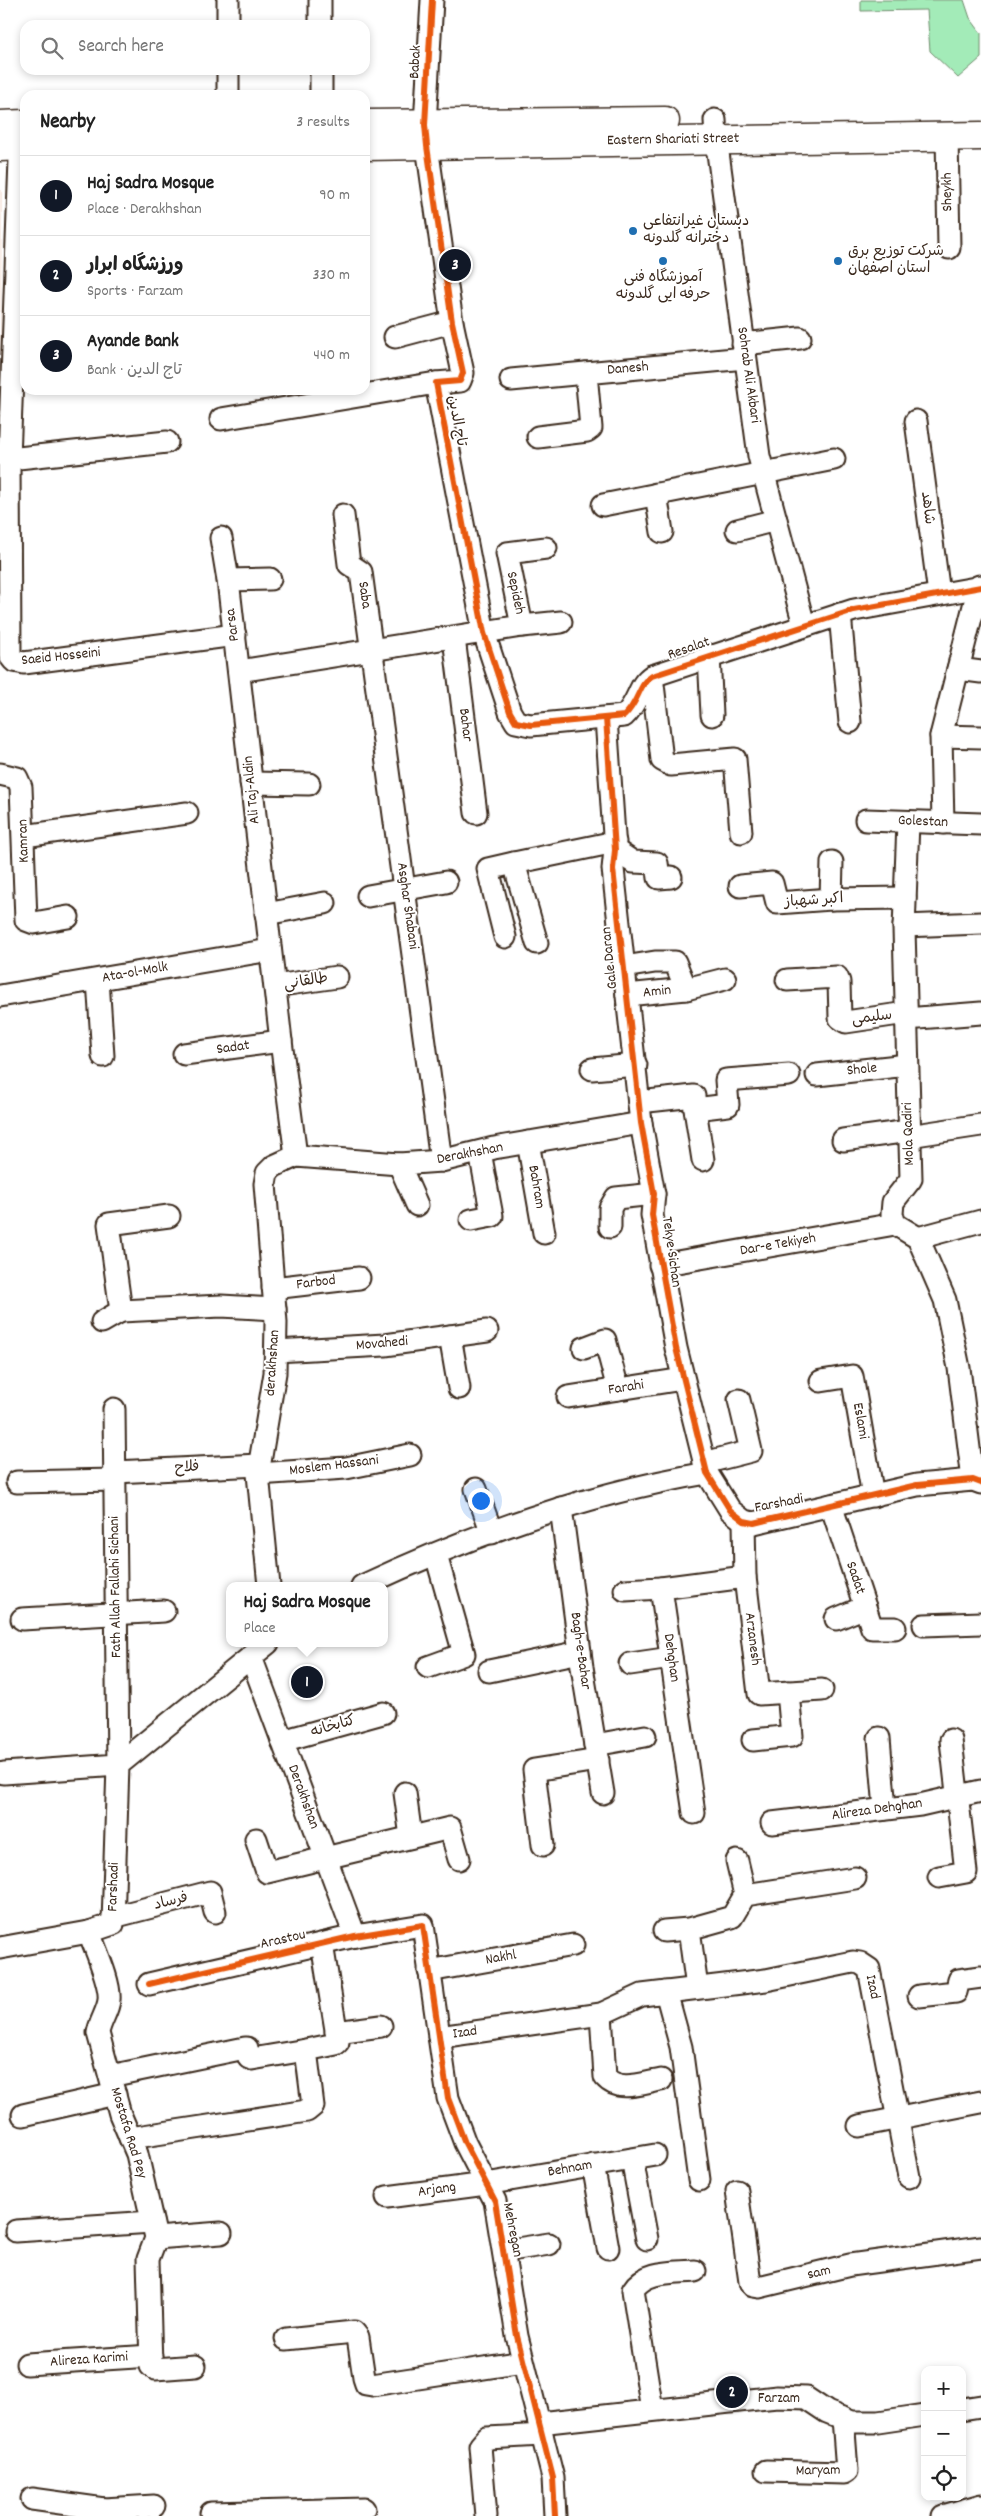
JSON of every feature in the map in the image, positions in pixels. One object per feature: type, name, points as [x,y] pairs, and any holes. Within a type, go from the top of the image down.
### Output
[{"type":"main road","name":"Eastern Shariati Street","points":[[370,145],[426,136],[715,129],[981,119]]},
{"type":"main road","name":"Eastern Shariati Street","points":[[370,125],[426,136]]},
{"type":"main road","name":"Eastern Shariati Street","points":[[715,129],[981,136]]},
{"type":"street","points":[[228,0],[228,20]]},
{"type":"street","points":[[320,0],[320,20]]},
{"type":"street","name":"Babak","points":[[426,136],[432,0]]},
{"type":"street","points":[[228,75],[228,90]]},
{"type":"street","points":[[321,75],[321,90]]},
{"type":"street","name":"Sohrab Ali Akbari","points":[[715,129],[759,456],[804,625]]},
{"type":"street","name":"Saeid Hosseini","points":[[15,136],[9,458],[10,656],[14,661],[24,663],[234,635]]},
{"type":"street","name":"تاج الدین","points":[[426,136],[452,322],[462,378],[460,380],[436,383],[484,633]]},
{"type":"street","name":"Sheykh","points":[[947,136],[949,248]]},
{"type":"street","points":[[396,337],[452,322]]},
{"type":"street","name":"Danesh","points":[[511,380],[586,373],[744,351],[800,338]]},
{"type":"street","points":[[538,437],[587,431],[591,428],[586,373]]},
{"type":"street","points":[[370,394],[436,383]]},
{"type":"street","points":[[221,419],[364,395]]},
{"type":"street","name":"شاهد","points":[[916,421],[939,594]]},
{"type":"street","points":[[9,458],[167,442]]},
{"type":"street","points":[[603,505],[834,458]]},
{"type":"street","points":[[656,494],[662,532]]},
{"type":"street","name":"Saba","points":[[343,515],[349,564],[361,572],[372,650]]},
{"type":"street","points":[[737,530],[776,520]]},
{"type":"street","name":"Parsa","points":[[220,538],[228,580],[238,671]]},
{"type":"street","name":"Sepideh","points":[[484,633],[522,626],[507,553],[546,548]]},
{"type":"street","points":[[228,580],[270,579]]},
{"type":"street","points":[[943,823],[941,736],[980,587]]},
{"type":"street","name":"Resalat","points":[[484,633],[510,712],[516,722],[531,725],[624,716],[632,709],[644,683],[652,676],[840,614],[980,587]]},
{"type":"street","points":[[840,614],[850,722]]},
{"type":"street","points":[[522,626],[561,622]]},
{"type":"street","points":[[238,671],[484,633]]},
{"type":"street","name":"Bahar","points":[[454,638],[476,813]]},
{"type":"street","name":"Asghar Shabani","points":[[372,650],[441,1161]]},
{"type":"street","points":[[709,656],[712,715]]},
{"type":"street","points":[[958,669],[981,672]]},
{"type":"street","name":"Ali Taj-Aldin","points":[[238,671],[296,1156]]},
{"type":"street","points":[[652,676],[662,760],[666,764],[671,764],[735,759],[741,832]]},
{"type":"street","name":"Gale Daran","points":[[606,718],[615,846],[613,869],[641,1123],[654,1194]]},
{"type":"street","points":[[941,736],[981,737]]},
{"type":"street","name":"Kamran","points":[[0,774],[17,778],[21,787],[26,920],[29,922],[68,917]]},
{"type":"street","points":[[251,783],[309,784]]},
{"type":"street","points":[[24,836],[187,813]]},
{"type":"street","name":"Golestan","points":[[866,820],[981,824]]},
{"type":"street","name":"Mola Qadiri","points":[[896,1224],[892,1214],[893,1202],[911,1179],[904,926],[908,822]]},
{"type":"street","points":[[505,937],[488,869],[615,846],[633,862],[658,863],[659,878],[671,878]]},
{"type":"street","points":[[831,899],[832,862]]},
{"type":"street","points":[[514,863],[537,943]]},
{"type":"street","points":[[368,896],[446,882]]},
{"type":"street","name":"اکبر شهباز","points":[[740,886],[772,883],[777,903],[831,899],[905,898]]},
{"type":"street","points":[[266,914],[325,903]]},
{"type":"street","points":[[904,926],[981,923]]},
{"type":"street","name":"Ata-ol-Molk","points":[[0,996],[270,950]]},
{"type":"street","points":[[624,966],[655,962],[675,962],[686,989]]},
{"type":"street","name":"طالقانی","points":[[275,986],[337,977]]},
{"type":"street","name":"سلیمی","points":[[787,980],[837,977],[839,982],[840,1018],[846,1022],[906,1016]]},
{"type":"street","name":"Amin","points":[[627,995],[686,989],[726,979]]},
{"type":"street","points":[[98,980],[103,1056]]},
{"type":"street","points":[[906,1016],[981,1012]]},
{"type":"street","name":"Sadat","points":[[184,1054],[281,1041]]},
{"type":"street","points":[[592,1069],[636,1065]]},
{"type":"street","name":"Shole","points":[[817,1075],[907,1065]]},
{"type":"street","points":[[695,1109],[728,1105],[726,1080],[789,1075]]},
{"type":"street","points":[[639,1102],[694,1096],[703,1160]]},
{"type":"street","name":"Derakhshan","points":[[296,1156],[398,1164],[441,1161],[528,1142],[641,1123]]},
{"type":"street","points":[[843,1140],[981,1125]]},
{"type":"street","name":"Bahram","points":[[528,1142],[544,1233]]},
{"type":"street","points":[[471,1220],[492,1216],[480,1152]]},
{"type":"street","name":"derakhshan","points":[[268,1582],[258,1470],[275,1373],[276,1351],[275,1309],[265,1184],[267,1173],[274,1166],[296,1156]]},
{"type":"street","points":[[398,1164],[417,1205]]},
{"type":"street","points":[[610,1227],[610,1208],[616,1198],[654,1194]]},
{"type":"street","name":"Tekye Sichan","points":[[654,1194],[652,1215],[668,1313]]},
{"type":"street","points":[[102,1322],[121,1310],[109,1224],[168,1216]]},
{"type":"street","points":[[918,1238],[981,1221]]},
{"type":"street","points":[[896,1224],[918,1238],[945,1300],[959,1368],[977,1482]]},
{"type":"street","name":"Dar-e Tekiyeh","points":[[660,1265],[896,1224]]},
{"type":"street","name":"Farbod","points":[[273,1288],[359,1278]]},
{"type":"street","name":"Derakhshan","points":[[121,1310],[221,1306],[275,1309]]},
{"type":"street","name":"Farshadi","points":[[668,1313],[706,1468],[730,1510],[744,1522],[754,1523],[917,1485],[977,1482]]},
{"type":"street","name":"Movahedi","points":[[276,1351],[385,1345],[487,1330]]},
{"type":"street","points":[[450,1336],[459,1388]]},
{"type":"street","points":[[584,1348],[605,1340],[618,1389]]},
{"type":"street","name":"Eslami","points":[[821,1381],[852,1376],[873,1496]]},
{"type":"street","name":"Farahi","points":[[568,1397],[683,1379]]},
{"type":"street","points":[[372,1582],[492,1533],[561,1508],[669,1480],[751,1451],[739,1400]]},
{"type":"street","name":"Fath Allah Fallahi Sichani","points":[[114,1409],[118,1765]]},
{"type":"street","name":"Moslem Hassani","points":[[258,1470],[346,1468],[410,1455]]},
{"type":"street","name":"فلاح","points":[[17,1482],[258,1470]]},
{"type":"street","points":[[476,1489],[492,1533]]},
{"type":"street","name":"Sadat","points":[[831,1506],[872,1628],[895,1628]]},
{"type":"street","name":"Bagh-e-Bahar","points":[[561,1508],[580,1652],[603,1793]]},
{"type":"street","name":"Arzanesh","points":[[744,1522],[745,1577],[759,1694],[822,1690]]},
{"type":"street","points":[[428,1667],[464,1654],[436,1555]]},
{"type":"street","points":[[625,1590],[661,1588],[745,1577]]},
{"type":"street","name":"Dehghan","points":[[661,1588],[694,1813]]},
{"type":"street","points":[[836,1619],[865,1607]]},
{"type":"street","points":[[22,1619],[164,1611]]},
{"type":"street","points":[[924,1625],[981,1623]]},
{"type":"street","points":[[4,1773],[118,1765],[263,1647]]},
{"type":"street","points":[[489,1671],[580,1652]]},
{"type":"street","name":"Derakhshan","points":[[251,1657],[355,1936]]},
{"type":"street","points":[[630,1664],[671,1658]]},
{"type":"street","points":[[753,1740],[792,1736],[788,1692]]},
{"type":"street","name":"کتابخانه","points":[[282,1741],[384,1713]]},
{"type":"street","points":[[544,1845],[534,1770],[645,1736]]},
{"type":"street","points":[[879,1738],[885,1809]]},
{"type":"street","points":[[939,1877],[966,1872],[951,1740]]},
{"type":"street","name":"Farshadi","points":[[0,1948],[89,1932],[112,1924],[118,1765]]},
{"type":"street","name":"Alireza Dehghan","points":[[772,1824],[920,1805],[981,1790]]},
{"type":"street","points":[[405,1793],[411,1837]]},
{"type":"street","points":[[256,1839],[267,1872],[450,1828],[459,1858]]},
{"type":"street","points":[[664,1932],[688,1929],[732,1916],[745,1895],[737,1861]]},
{"type":"street","points":[[745,1895],[856,1878]]},
{"type":"street","name":"فرساد","points":[[113,1916],[210,1892],[215,1912]]},
{"type":"street","name":"Arastou","points":[[149,1984],[355,1936],[423,1925]]},
{"type":"street","name":"Mehregan","points":[[423,1925],[448,2098],[465,2142],[495,2201],[517,2336],[552,2478],[555,2516]]},
{"type":"street","points":[[688,1929],[697,1988]]},
{"type":"street","name":"Mostafa Rad Pey","points":[[89,1932],[109,1991],[109,2001],[99,2024],[98,2034],[130,2138],[137,2154],[154,2230]]},
{"type":"street","points":[[23,2116],[113,2085],[245,2048],[247,2048],[248,2058],[252,2059],[336,2044],[338,2042],[322,1944]]},
{"type":"street","name":"Nakhl","points":[[429,1971],[573,1945]]},
{"type":"street","name":"Izad","points":[[439,2037],[601,2014],[642,1995],[766,1980],[853,1962],[869,1969],[898,2118]]},
{"type":"street","points":[[919,1996],[956,1992],[959,1980],[981,1977]]},
{"type":"street","points":[[666,1992],[681,2047],[699,2180]]},
{"type":"street","points":[[601,2014],[606,2077],[611,2084],[620,2086],[661,2080]]},
{"type":"street","points":[[336,2032],[381,2026]]},
{"type":"street","points":[[130,2138],[307,2111],[313,2106],[314,2099],[306,2050]]},
{"type":"street","points":[[859,2126],[981,2102]]},
{"type":"street","points":[[898,2118],[909,2177]]},
{"type":"street","name":"Behnam","points":[[486,2184],[655,2155]]},
{"type":"street","points":[[632,2159],[647,2239]]},
{"type":"street","points":[[593,2165],[608,2248]]},
{"type":"street","name":"Arjang","points":[[388,2197],[486,2184]]},
{"type":"street","name":"sam","points":[[737,2192],[750,2282],[753,2286],[759,2287],[850,2265],[981,2248]]},
{"type":"street","points":[[16,2231],[154,2230],[222,2233]]},
{"type":"street","points":[[152,2362],[148,2259],[154,2230]]},
{"type":"street","points":[[504,2251],[549,2244]]},
{"type":"street","points":[[652,2410],[633,2290],[638,2281],[646,2276],[695,2271]]},
{"type":"street","points":[[286,2339],[354,2332],[358,2337],[366,2384],[372,2385],[524,2362]]},
{"type":"street","name":"Alireza Karimi","points":[[27,2364],[152,2362],[195,2366]]},
{"type":"street","name":"Farzam","points":[[486,2516],[480,2446],[482,2441],[487,2438],[652,2410],[777,2396],[806,2398],[827,2412],[852,2422],[878,2422],[921,2415]]},
{"type":"street","points":[[966,2408],[981,2406]]},
{"type":"street","name":"Maryam","points":[[766,2471],[844,2473],[847,2471],[844,2418]]},
{"type":"street","points":[[32,2500],[104,2512],[154,2506]]},
{"type":"street","points":[[942,2516],[981,2505]]},
{"type":"street","points":[[211,2513],[299,2513],[364,2509]]},
{"type":"shaded area","points":[[0,190],[2,190],[0,473]]},
{"type":"green space","points":[[861,0],[964,0],[970,18],[981,33],[981,58],[958,78],[930,51],[927,10],[861,11]]},
{"type":"cycle path","points":[[432,0],[425,125],[452,322],[463,373],[460,381],[436,383],[484,633],[510,712],[516,722],[531,725],[624,716],[633,705],[647,679],[652,676],[854,610],[981,587]]},
{"type":"cycle path","points":[[606,718],[615,850],[613,869],[641,1123],[654,1194],[652,1215],[676,1348],[707,1473],[730,1510],[744,1521],[754,1523],[917,1485],[973,1480],[981,1483]]},
{"type":"cycle path","points":[[149,1984],[355,1936],[423,1925],[448,2098],[465,2143],[495,2201],[517,2336],[553,2478],[555,2516]]},
{"type":"place","name":"دبستان غیرانتفاعی دخترانه گلدونه","points":[[633,231]]},
{"type":"place","name":"آموزشگاه فنی حرفه ایی گلدونه","points":[[663,261]]},
{"type":"place","name":"شرکت توزیع برق استان اصفهان","points":[[838,261]]},
{"type":"place","name":"Ayande Bank","points":[[455,265]]},
{"type":"place","name":"Haj Sadra Mosque","points":[[307,1682]]},
{"type":"place","name":"ورزشگاه ابرار","points":[[732,2392]]}]
